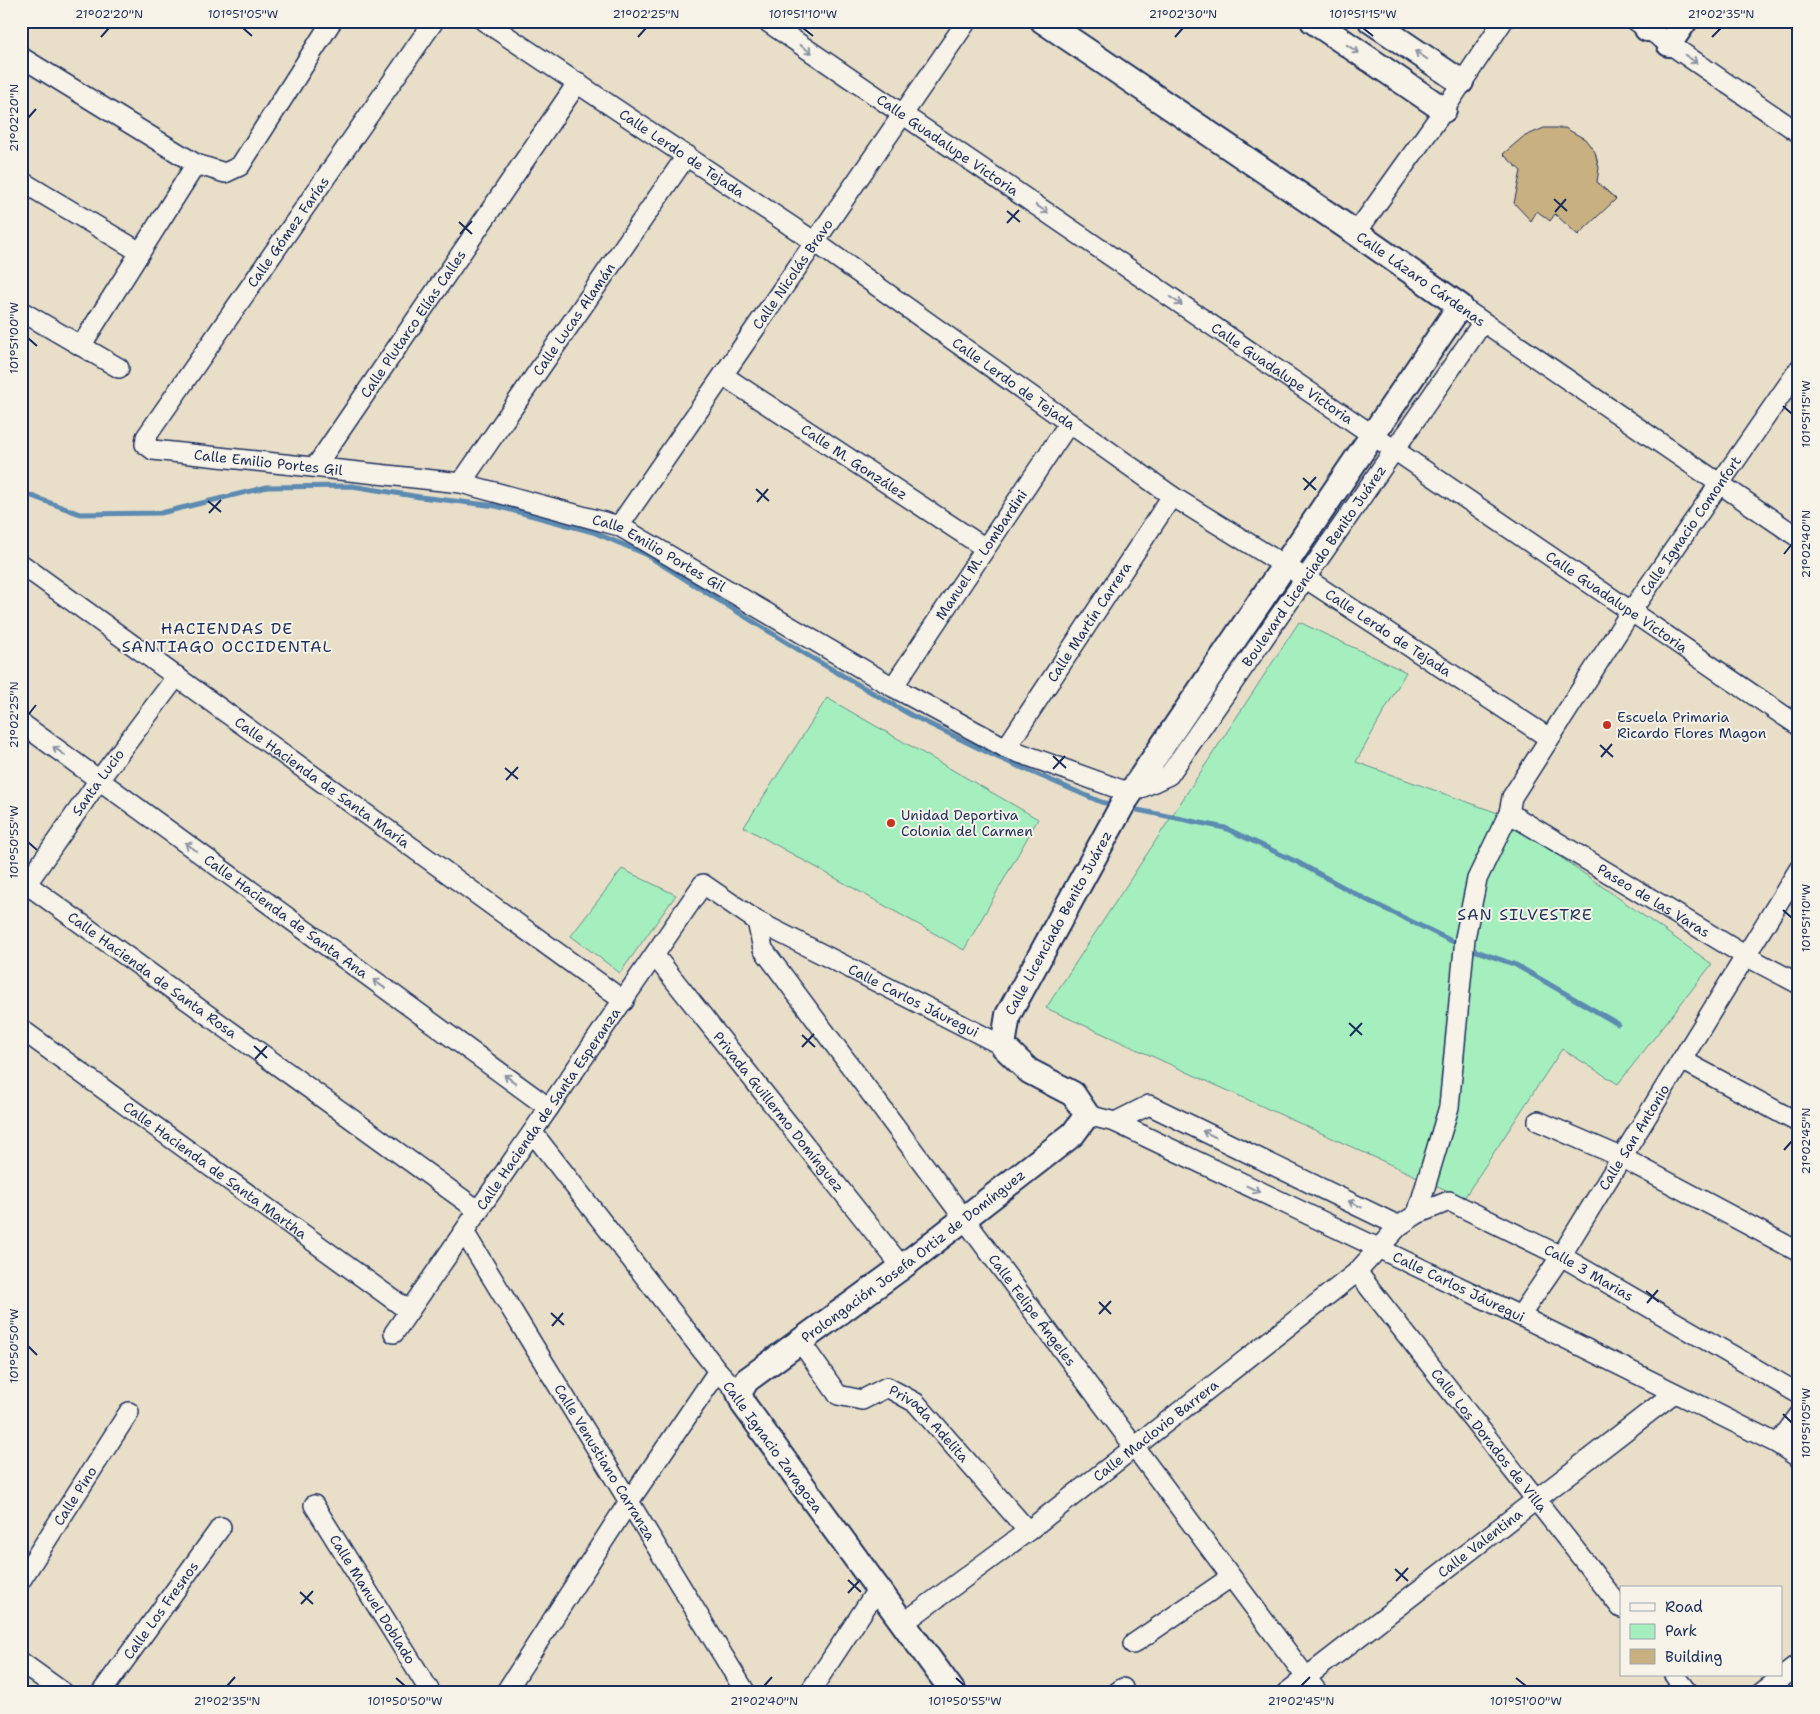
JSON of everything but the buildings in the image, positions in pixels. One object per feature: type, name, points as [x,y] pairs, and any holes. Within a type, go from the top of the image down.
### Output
[{"type":"street","points":[[21,57],[196,164],[225,173],[240,166],[332,21]]},
{"type":"street","name":"Calle Gómez Farías","points":[[145,444],[146,437],[434,21]]},
{"type":"street","name":"Calle Lerdo de Tejada","points":[[484,21],[815,242],[1172,496],[1305,578],[1549,738]]},
{"type":"street","name":"Calle Guadalupe Victoria","points":[[766,21],[1632,610],[1799,726]]},
{"type":"street","name":"Calle Nicolás Bravo","points":[[619,526],[967,21]]},
{"type":"street","name":"Calle Lázaro Cárdenas","points":[[1043,21],[1356,233],[1799,538]]},
{"type":"street","points":[[1313,21],[1444,110]]},
{"type":"street","points":[[1371,21],[1461,82]]},
{"type":"street","points":[[1356,233],[1444,110],[1461,82],[1504,21]]},
{"type":"street","points":[[1669,44],[1685,21]]},
{"type":"street","points":[[1645,24],[1669,44],[1799,133]]},
{"type":"street","name":"Calle Plutarco Elías Calles","points":[[316,466],[578,82]]},
{"type":"street","name":"Calle Lucas Alamán","points":[[461,483],[687,155]]},
{"type":"street","points":[[81,346],[196,164]]},
{"type":"street","points":[[21,181],[140,252]]},
{"type":"street","name":"Boulevard Licenciado Benito Juárez","points":[[1127,798],[1460,306]]},
{"type":"street","points":[[21,311],[119,368]]},
{"type":"street","name":"Boulevard Licenciado Benito Juárez","points":[[1127,798],[1170,775],[1483,322]]},
{"type":"street","name":"Calle Ignacio Comonfort","points":[[1417,1214],[1449,1107],[1465,938],[1477,879],[1509,813],[1512,798],[1632,610],[1799,369]]},
{"type":"street","name":"Calle M. González","points":[[724,376],[985,548]]},
{"type":"street","name":"Manuel M. Lombardini","points":[[892,687],[1069,423]]},
{"type":"street","name":"Calle Emilio Portes Gil","points":[[145,444],[154,450],[461,483],[619,526],[892,687],[1006,748],[1127,798]]},
{"type":"street","name":"Calle Martín Carrera","points":[[1006,748],[1172,496]]},
{"type":"street","name":"Calle Hacienda de Santa María","points":[[21,564],[624,1000]]},
{"type":"street","name":"Santa Lucio","points":[[23,885],[177,676]]},
{"type":"street","name":"Calle Hacienda de Santa Ana","points":[[21,723],[549,1108]]},
{"type":"street","name":"Calle Licenciado Benito Juárez","points":[[1002,1046],[1008,1015],[1127,798]]},
{"type":"street","name":"Paseo de las Varas","points":[[1509,813],[1744,955],[1799,984]]},
{"type":"street","name":"Calle San Antonio","points":[[1520,1316],[1560,1256],[1682,1060],[1744,955],[1799,869]]},
{"type":"street","name":"Calle Hacienda de Santa Esperanza","points":[[394,1333],[534,1133],[549,1108],[704,884]]},
{"type":"street","name":"Calle Carlos Jáuregui","points":[[704,884],[757,921],[1002,1046],[1029,1071],[1073,1094],[1087,1115],[1115,1122],[1520,1316],[1778,1444],[1799,1458]]},
{"type":"street","name":"Calle Hacienda de Santa Rosa","points":[[23,885],[479,1210]]},
{"type":"street","name":"Calle Felipe Ángeles","points":[[757,921],[763,949],[1318,1693]]},
{"type":"street","name":"Privada Guillermo Domínguez","points":[[655,956],[902,1267]]},
{"type":"street","name":"Calle Hacienda de Santa Martha","points":[[21,1029],[409,1311]]},
{"type":"street","points":[[1682,1060],[1799,1124]]},
{"type":"street","points":[[1115,1122],[1150,1105],[1399,1226]]},
{"type":"street","name":"Prolongación Josefa Ortiz de Domínguez","points":[[739,1393],[748,1380],[902,1267],[1073,1134],[1087,1115]]},
{"type":"street","points":[[1538,1121],[1621,1157],[1799,1252]]},
{"type":"street","name":"Calle Ignacio Zaragoza","points":[[534,1133],[718,1371],[739,1393],[744,1405],[877,1590],[954,1693]]},
{"type":"street","name":"Calle 3 Marias","points":[[1399,1226],[1417,1214],[1449,1201],[1560,1256],[1799,1394]]},
{"type":"street","name":"Calle Maclovio Barrera","points":[[902,1624],[1028,1531],[1357,1272],[1399,1226]]},
{"type":"street","name":"Calle Venustiano Carranza","points":[[464,1232],[628,1503],[746,1693]]},
{"type":"street","name":"Calle Los Dorados de Villa","points":[[1357,1272],[1620,1607]]},
{"type":"street","name":"Privada Adelita","points":[[800,1341],[838,1395],[862,1400],[887,1387],[916,1403],[1028,1531]]},
{"type":"street","points":[[505,1693],[628,1503],[718,1371]]},
{"type":"street","name":"Calle Valentina","points":[[1286,1693],[1674,1394]]},
{"type":"street","name":"Calle Pino","points":[[21,1580],[129,1412]]},
{"type":"street","points":[[1778,1444],[1799,1415]]},
{"type":"street","name":"Calle Manuel Doblado","points":[[314,1505],[431,1693]]},
{"type":"street","name":"Calle Los Fresnos","points":[[102,1693],[221,1527]]},
{"type":"street","points":[[1133,1644],[1231,1577]]},
{"type":"street","points":[[809,1693],[877,1590]]},
{"type":"street","points":[[21,1662],[64,1693]]},
{"type":"street","points":[[1761,1693],[1799,1664]]},
{"type":"street","points":[[1675,1676],[1688,1693]]},
{"type":"green space","points":[[1299,622],[1406,672],[1356,762],[1498,813],[1712,964],[1618,1084],[1562,1049],[1464,1198],[1046,1008]]},
{"type":"green space","name":"Unidad Deportiva Colonia del Carmen","points":[[827,698],[1038,819],[964,950],[744,827]]},
{"type":"green space","points":[[622,869],[676,895],[620,973],[571,936]]},
{"type":"waterway","points":[[21,492],[80,514],[161,513],[267,487],[352,486],[420,497],[496,506],[593,532],[643,553],[807,655],[911,715],[997,757],[1101,802],[1115,805]]},
{"type":"waterway","points":[[1128,808],[1225,828],[1297,862],[1367,900],[1460,945]]},
{"type":"waterway","points":[[1468,948],[1516,965],[1618,1024]]},
{"type":"place","name":"Escuela Primaria Ricardo Flores Magon","points":[[1607,725]]},
{"type":"place","name":"Unidad Deportiva Colonia del Carmen","points":[[891,823]]},
{"type":"district","name":"HACIENDAS DE SANTIAGO OCCIDENTAL","points":[[227,637]]},
{"type":"district","name":"SAN SILVESTRE","points":[[1525,914]]}]
